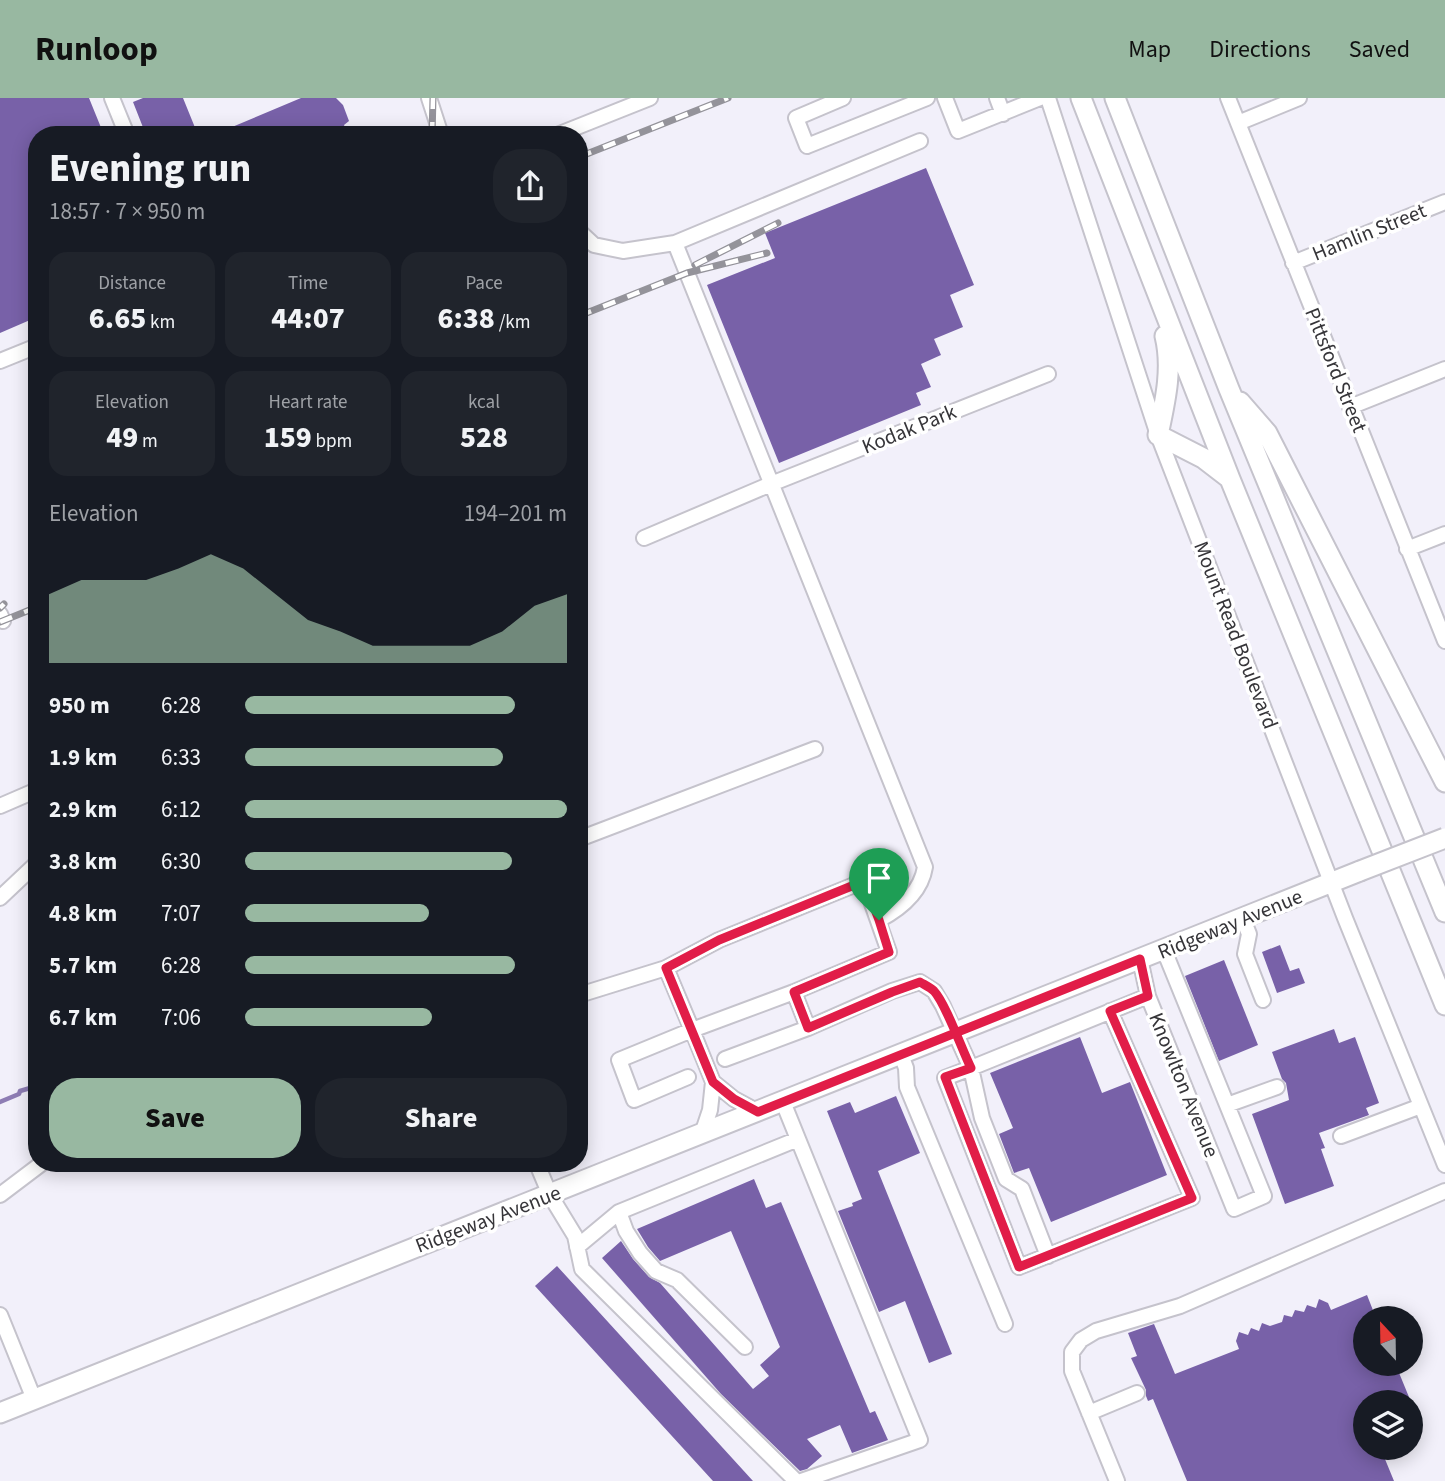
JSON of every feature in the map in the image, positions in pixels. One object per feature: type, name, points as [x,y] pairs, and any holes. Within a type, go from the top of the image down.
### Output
[{"type":"main road","points":[[1081,98],[1230,480],[1445,1005]]},
{"type":"main road","points":[[1115,98],[1229,389],[1445,912]]},
{"type":"main road","points":[[1155,291],[1168,350],[1169,379],[1158,435],[1203,458],[1230,480]]},
{"type":"main road","points":[[1229,389],[1266,433],[1445,782]]},
{"type":"main road","name":"Ridgeway Avenue","points":[[0,1413],[1445,838]]},
{"type":"street","points":[[112,98],[123,126]]},
{"type":"street","points":[[429,98],[438,126]]},
{"type":"street","points":[[580,126],[650,98]]},
{"type":"street","points":[[844,98],[796,118],[807,146],[927,98]]},
{"type":"street","points":[[945,98],[958,131],[1040,98]]},
{"type":"street","points":[[997,98],[1003,114]]},
{"type":"street","name":"Mount Read Boulevard","points":[[1048,98],[1158,435],[1445,1165]]},
{"type":"street","name":"Pittsford Street","points":[[1228,98],[1445,641]]},
{"type":"street","points":[[1238,123],[1299,98]]},
{"type":"street","points":[[588,239],[594,245],[622,251],[675,243],[920,141]]},
{"type":"street","name":"Hamlin Street","points":[[1293,263],[1445,202]]},
{"type":"street","points":[[675,243],[925,867],[918,885],[908,899],[879,920]]},
{"type":"street","points":[[0,361],[28,350]]},
{"type":"street","points":[[1350,407],[1445,369]]},
{"type":"street","name":"Kodak Park","points":[[644,538],[771,484],[1048,374]]},
{"type":"street","points":[[1407,549],[1445,534]]},
{"type":"street","points":[[588,836],[815,749]]},
{"type":"street","points":[[0,806],[28,794]]},
{"type":"street","points":[[0,898],[28,872]]},
{"type":"street","points":[[588,992],[666,968],[719,940],[864,881],[889,952],[619,1060],[635,1100],[688,1077]]},
{"type":"street","points":[[1243,919],[1249,934],[1245,954],[1264,1000]]},
{"type":"street","points":[[1164,950],[1227,1105],[1277,1087]]},
{"type":"street","name":"Knowlton Avenue","points":[[1140,959],[1148,996],[1234,1209],[1264,1196],[1227,1105]]},
{"type":"street","points":[[666,968],[713,1082],[710,1110],[702,1134]]},
{"type":"street","points":[[725,1059],[920,982],[934,991],[971,1068],[982,1118],[1006,1179],[1022,1189],[1048,1256]]},
{"type":"street","points":[[794,992],[808,1028]]},
{"type":"street","points":[[1110,1011],[1192,1198],[1019,1267],[945,1077],[971,1068],[1110,1011],[1148,996]]},
{"type":"street","points":[[901,1055],[906,1068],[907,1087],[1005,1324]]},
{"type":"street","points":[[713,1082],[734,1099],[758,1112]]},
{"type":"street","points":[[540,1172],[550,1195],[575,1236],[582,1269],[799,1481],[920,1440],[783,1102]]},
{"type":"street","points":[[1341,1136],[1421,1106]]},
{"type":"street","points":[[578,1247],[619,1212],[797,1139]]},
{"type":"street","points":[[0,1195],[30,1172]]},
{"type":"street","points":[[1117,1481],[1072,1371],[1072,1352],[1081,1340],[1096,1331],[1180,1306],[1445,1191]]},
{"type":"street","points":[[619,1212],[633,1242],[656,1271],[677,1280],[745,1348]]},
{"type":"street","points":[[0,1315],[34,1399]]},
{"type":"street","points":[[1089,1413],[1137,1393]]},
{"type":"building","points":[[0,98],[89,98],[100,126],[28,126],[28,321],[0,333]]},
{"type":"building","points":[[143,98],[183,98],[194,126],[142,126],[133,102]]},
{"type":"building","points":[[301,98],[336,98],[343,105],[349,121],[344,126],[234,126]]},
{"type":"building","points":[[926,168],[974,285],[950,295],[963,327],[934,339],[941,355],[921,364],[931,387],[916,393],[921,405],[779,463],[707,285],[775,258],[765,233]]},
{"type":"building","points":[[1280,945],[1290,971],[1299,968],[1305,983],[1277,993],[1262,952]]},
{"type":"building","points":[[1224,960],[1258,1045],[1219,1061],[1185,976]]},
{"type":"building","points":[[1334,1029],[1339,1043],[1355,1037],[1379,1103],[1366,1108],[1369,1115],[1319,1133],[1325,1148],[1321,1149],[1334,1186],[1285,1204],[1252,1114],[1289,1100],[1286,1083],[1272,1052]]},
{"type":"building","points":[[1080,1037],[1102,1093],[1130,1082],[1167,1175],[1051,1222],[1029,1168],[1014,1173],[999,1134],[1013,1128],[990,1073]]},
{"type":"building","points":[[896,1096],[920,1153],[878,1171],[952,1354],[929,1363],[905,1301],[879,1312],[838,1211],[853,1206],[852,1203],[862,1199],[827,1111],[850,1102],[855,1113]]},
{"type":"building","points":[[754,1179],[766,1208],[781,1202],[870,1413],[875,1411],[888,1440],[852,1453],[840,1425],[807,1439],[822,1456],[807,1469],[800,1471],[721,1394],[602,1258],[621,1241],[649,1277],[660,1283],[753,1389],[769,1376],[760,1365],[780,1347],[731,1231],[660,1261],[637,1229]]},
{"type":"building","points":[[557,1266],[753,1481],[713,1481],[535,1286]]},
{"type":"building","points":[[1367,1295],[1371,1306],[1353,1306],[1353,1376],[1400,1376],[1406,1390],[1353,1390],[1353,1460],[1385,1460],[1394,1481],[1187,1481],[1153,1399],[1148,1401],[1146,1396],[1146,1390],[1131,1358],[1137,1356],[1128,1333],[1154,1324],[1175,1374],[1239,1349],[1236,1341],[1239,1332],[1248,1335],[1251,1328],[1259,1331],[1262,1323],[1270,1326],[1282,1322],[1284,1315],[1292,1317],[1295,1310],[1304,1312],[1307,1305],[1316,1308],[1319,1299],[1328,1303],[1331,1310]]},
{"type":"waterway","points":[[0,1102],[28,1089]]},
{"type":"railway","points":[[432,126],[433,98]]},
{"type":"railway","points":[[588,153],[728,98]]},
{"type":"railway","points":[[695,265],[778,223]]},
{"type":"railway","points":[[588,312],[687,273],[767,253]]},
{"type":"railway","points":[[0,608],[4,604]]},
{"type":"railway","points":[[0,622],[28,611]]},
{"type":"route","points":[[879,920],[864,881],[719,940],[666,968],[713,1082],[734,1099],[758,1112],[842,1079],[954,1033],[1140,959],[1148,996],[1110,1011],[1192,1198],[1019,1267],[945,1077],[971,1068],[954,1033],[943,1006],[934,991],[920,982],[808,1028],[794,992],[889,952],[879,920]]}]
